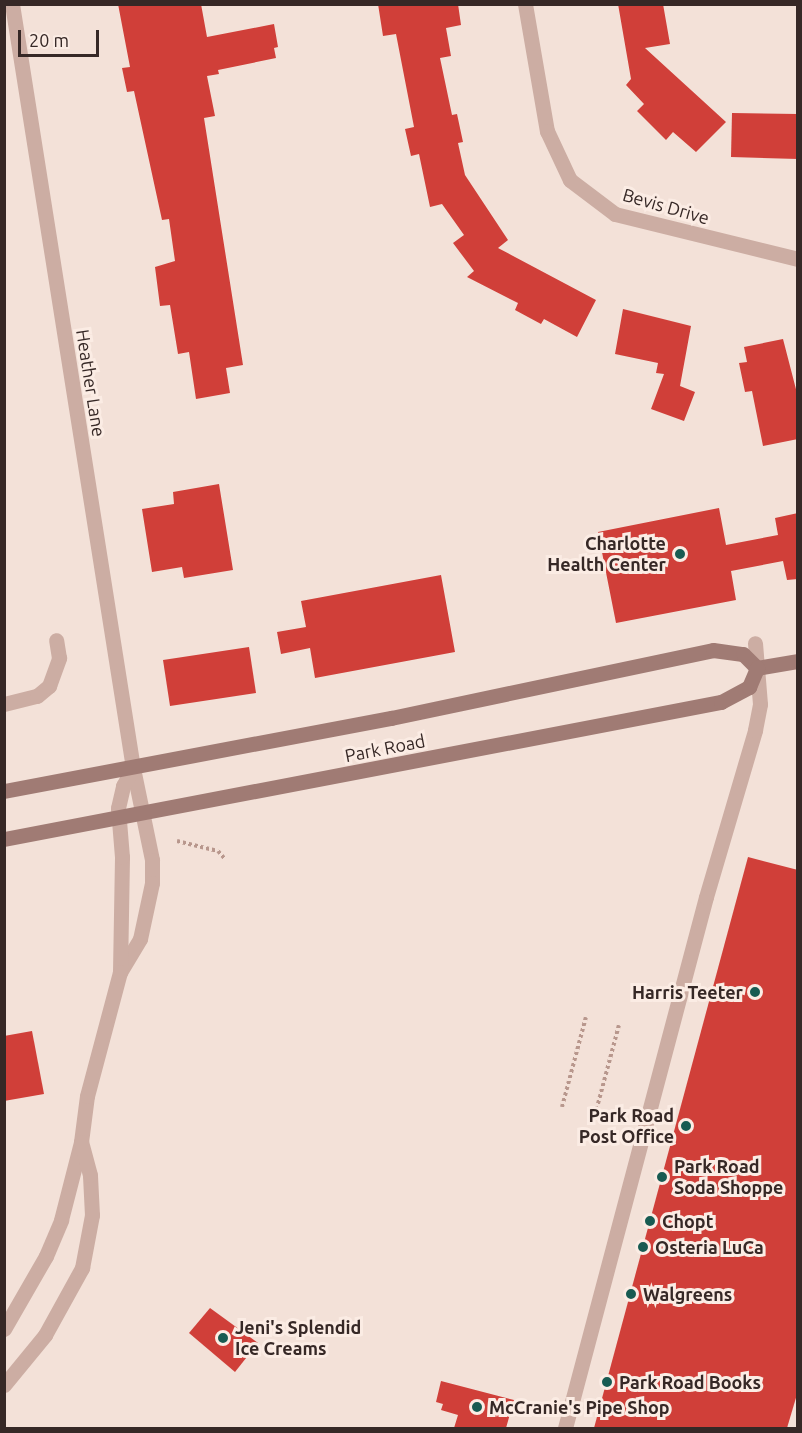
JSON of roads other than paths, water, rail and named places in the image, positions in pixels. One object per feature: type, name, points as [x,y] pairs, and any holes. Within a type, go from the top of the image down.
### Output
[{"type":"main road","name":"Park Road","points":[[4,791],[133,768],[712,650],[743,654],[757,668],[749,687],[721,702],[4,839]]},
{"type":"main road","points":[[757,668],[798,661]]},
{"type":"street","name":"Heather Lane","points":[[12,4],[133,768],[152,860],[150,904],[140,939],[120,972]]},
{"type":"street","name":"Bevis Drive","points":[[525,4],[547,131],[570,180],[615,214],[798,259]]},
{"type":"street","points":[[4,704],[37,696],[49,686],[58,658],[56,640]]},
{"type":"street","points":[[565,1428],[706,897],[755,730],[760,704],[755,644]]},
{"type":"street","points":[[4,1329],[46,1256],[61,1220],[81,1142],[87,1096],[120,972],[122,857],[119,818],[123,786],[133,768]]},
{"type":"street","points":[[4,1385],[45,1335],[82,1268],[92,1215],[89,1170],[81,1142]]},
{"type":"place","name":"Charlotte Health Center","points":[[680,554]]},
{"type":"place","name":"Harris Teeter","points":[[755,992]]},
{"type":"place","name":"Park Road Post Office","points":[[686,1126]]},
{"type":"place","name":"Park Road Soda Shoppe","points":[[662,1177]]},
{"type":"place","name":"Chopt","points":[[650,1221]]},
{"type":"place","name":"Osteria LuCa","points":[[643,1247]]},
{"type":"place","name":"Walgreens","points":[[631,1294]]},
{"type":"place","name":"Jeni's Splendid Ice Creams","points":[[223,1338]]},
{"type":"place","name":"Park Road Books","points":[[607,1382]]},
{"type":"place","name":"McCranie's Pipe Shop","points":[[477,1407]]}]
